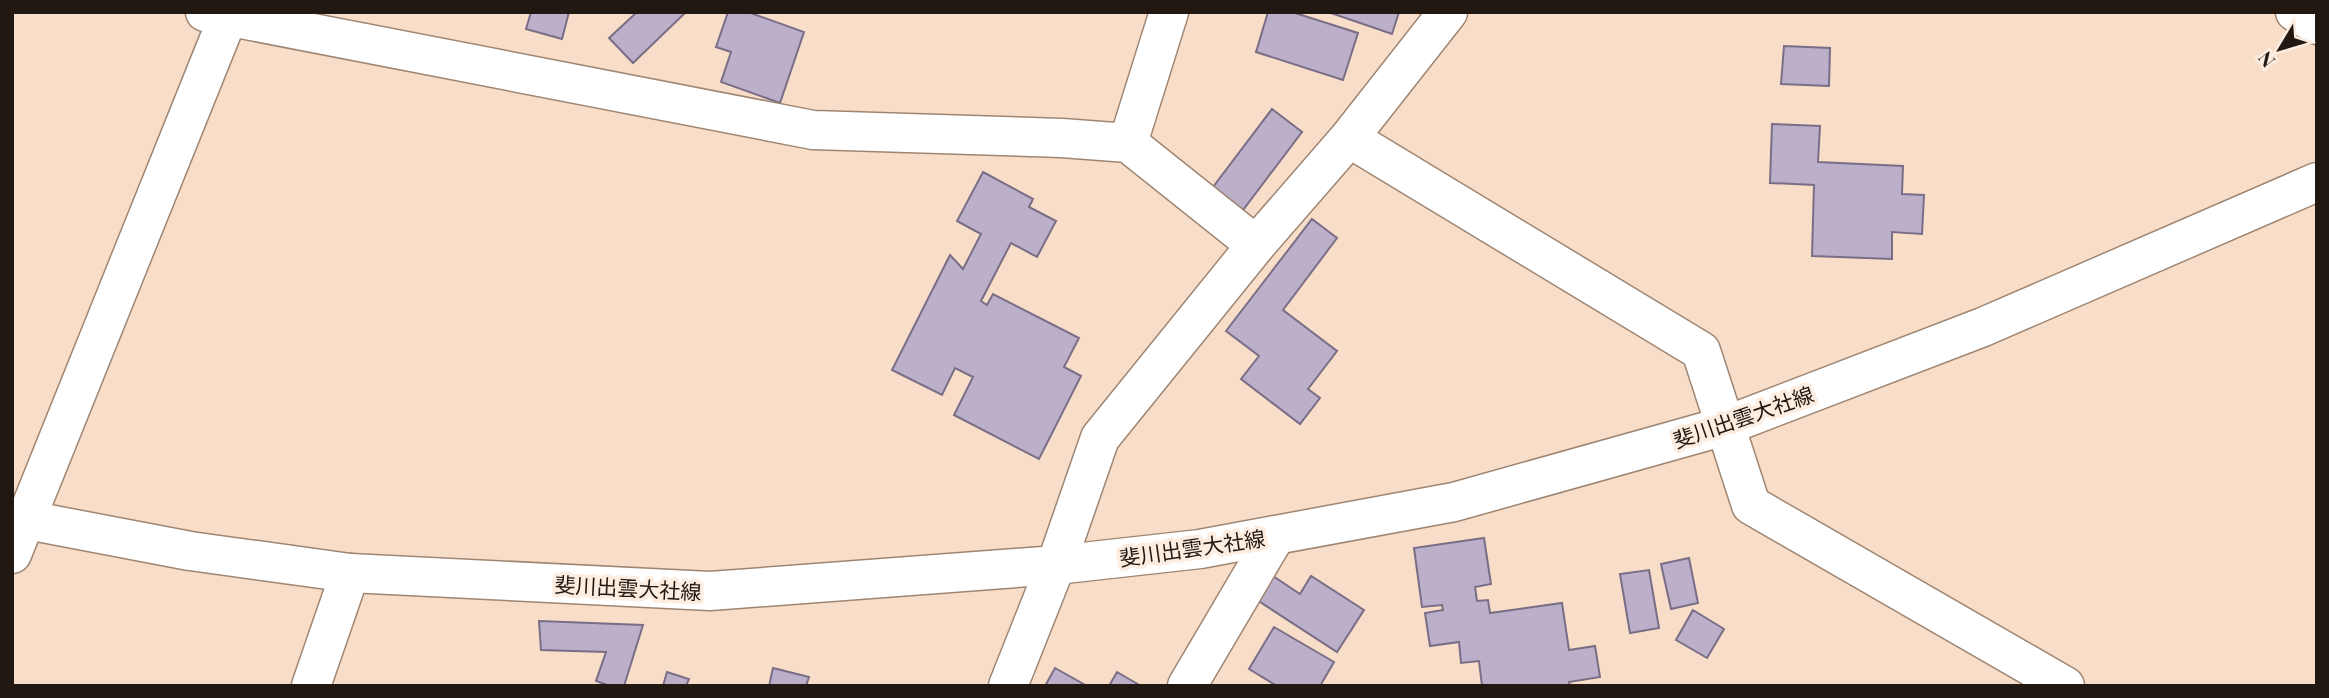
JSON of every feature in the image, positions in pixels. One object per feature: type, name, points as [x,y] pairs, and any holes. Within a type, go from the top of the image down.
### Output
[{"type":"street","points":[[1128,143],[1169,12]]},
{"type":"street","points":[[1008,686],[1056,565],[1100,438],[1256,244],[1349,138],[1448,12]]},
{"type":"street","points":[[2295,12],[2317,25]]},
{"type":"street","points":[[17,530],[221,14],[813,130],[1062,138],[1128,143],[1256,244]]},
{"type":"street","points":[[1349,138],[1701,351],[1751,505],[2065,686]]},
{"type":"street","name":"斐川出雲大社線","points":[[17,530],[350,573],[710,591],[1056,565],[1200,549],[1454,502],[1725,426],[1983,327],[2317,182]]},
{"type":"street","points":[[1187,686],[1276,535]]},
{"type":"street","points":[[311,686],[350,573]]},
{"type":"building","points":[[531,12],[569,12],[562,39],[526,29]]},
{"type":"building","points":[[637,12],[686,12],[633,63],[609,38]]},
{"type":"building","points":[[728,12],[748,12],[804,32],[780,103],[721,82],[731,52],[716,47]]},
{"type":"building","points":[[1268,12],[1292,12],[1358,33],[1343,80],[1256,52]]},
{"type":"building","points":[[1328,12],[1399,12],[1392,34]]},
{"type":"building","points":[[1784,46],[1830,48],[1829,86],[1781,84]]},
{"type":"building","points":[[1272,109],[1302,132],[1243,210],[1213,187]]},
{"type":"building","points":[[1772,124],[1820,126],[1818,162],[1903,166],[1902,194],[1924,195],[1922,234],[1892,232],[1892,259],[1812,256],[1814,185],[1770,183]]},
{"type":"building","points":[[983,172],[1033,199],[1029,207],[1056,221],[1037,257],[1011,243],[981,301],[987,305],[993,294],[1079,338],[1064,367],[1081,376],[1039,459],[954,415],[973,377],[955,368],[942,395],[892,370],[950,255],[963,269],[981,234],[957,221]]},
{"type":"building","points":[[1312,219],[1337,238],[1283,310],[1337,351],[1308,389],[1320,398],[1300,424],[1241,379],[1259,356],[1226,331]]},
{"type":"building","points":[[1484,538],[1491,584],[1475,587],[1477,601],[1488,600],[1490,613],[1562,603],[1569,650],[1595,646],[1600,677],[1569,682],[1570,686],[1482,686],[1479,661],[1461,663],[1459,642],[1430,646],[1425,613],[1443,610],[1442,605],[1422,607],[1414,548]]},
{"type":"building","points":[[1689,558],[1698,603],[1671,609],[1661,564]]},
{"type":"building","points":[[1649,570],[1659,628],[1630,633],[1620,574]]},
{"type":"building","points":[[1273,576],[1300,594],[1311,576],[1364,610],[1337,652],[1257,600]]},
{"type":"building","points":[[1693,610],[1724,629],[1707,658],[1676,640]]},
{"type":"building","points":[[539,621],[643,625],[624,686],[610,686],[596,681],[606,652],[541,650]]},
{"type":"building","points":[[1274,627],[1334,662],[1320,686],[1277,686],[1249,669]]},
{"type":"building","points":[[773,668],[809,677],[806,686],[769,686]]},
{"type":"building","points":[[1055,668],[1087,686],[1045,686]]},
{"type":"building","points":[[667,672],[689,679],[686,686],[663,686]]},
{"type":"building","points":[[1117,672],[1141,686],[1109,686]]}]
